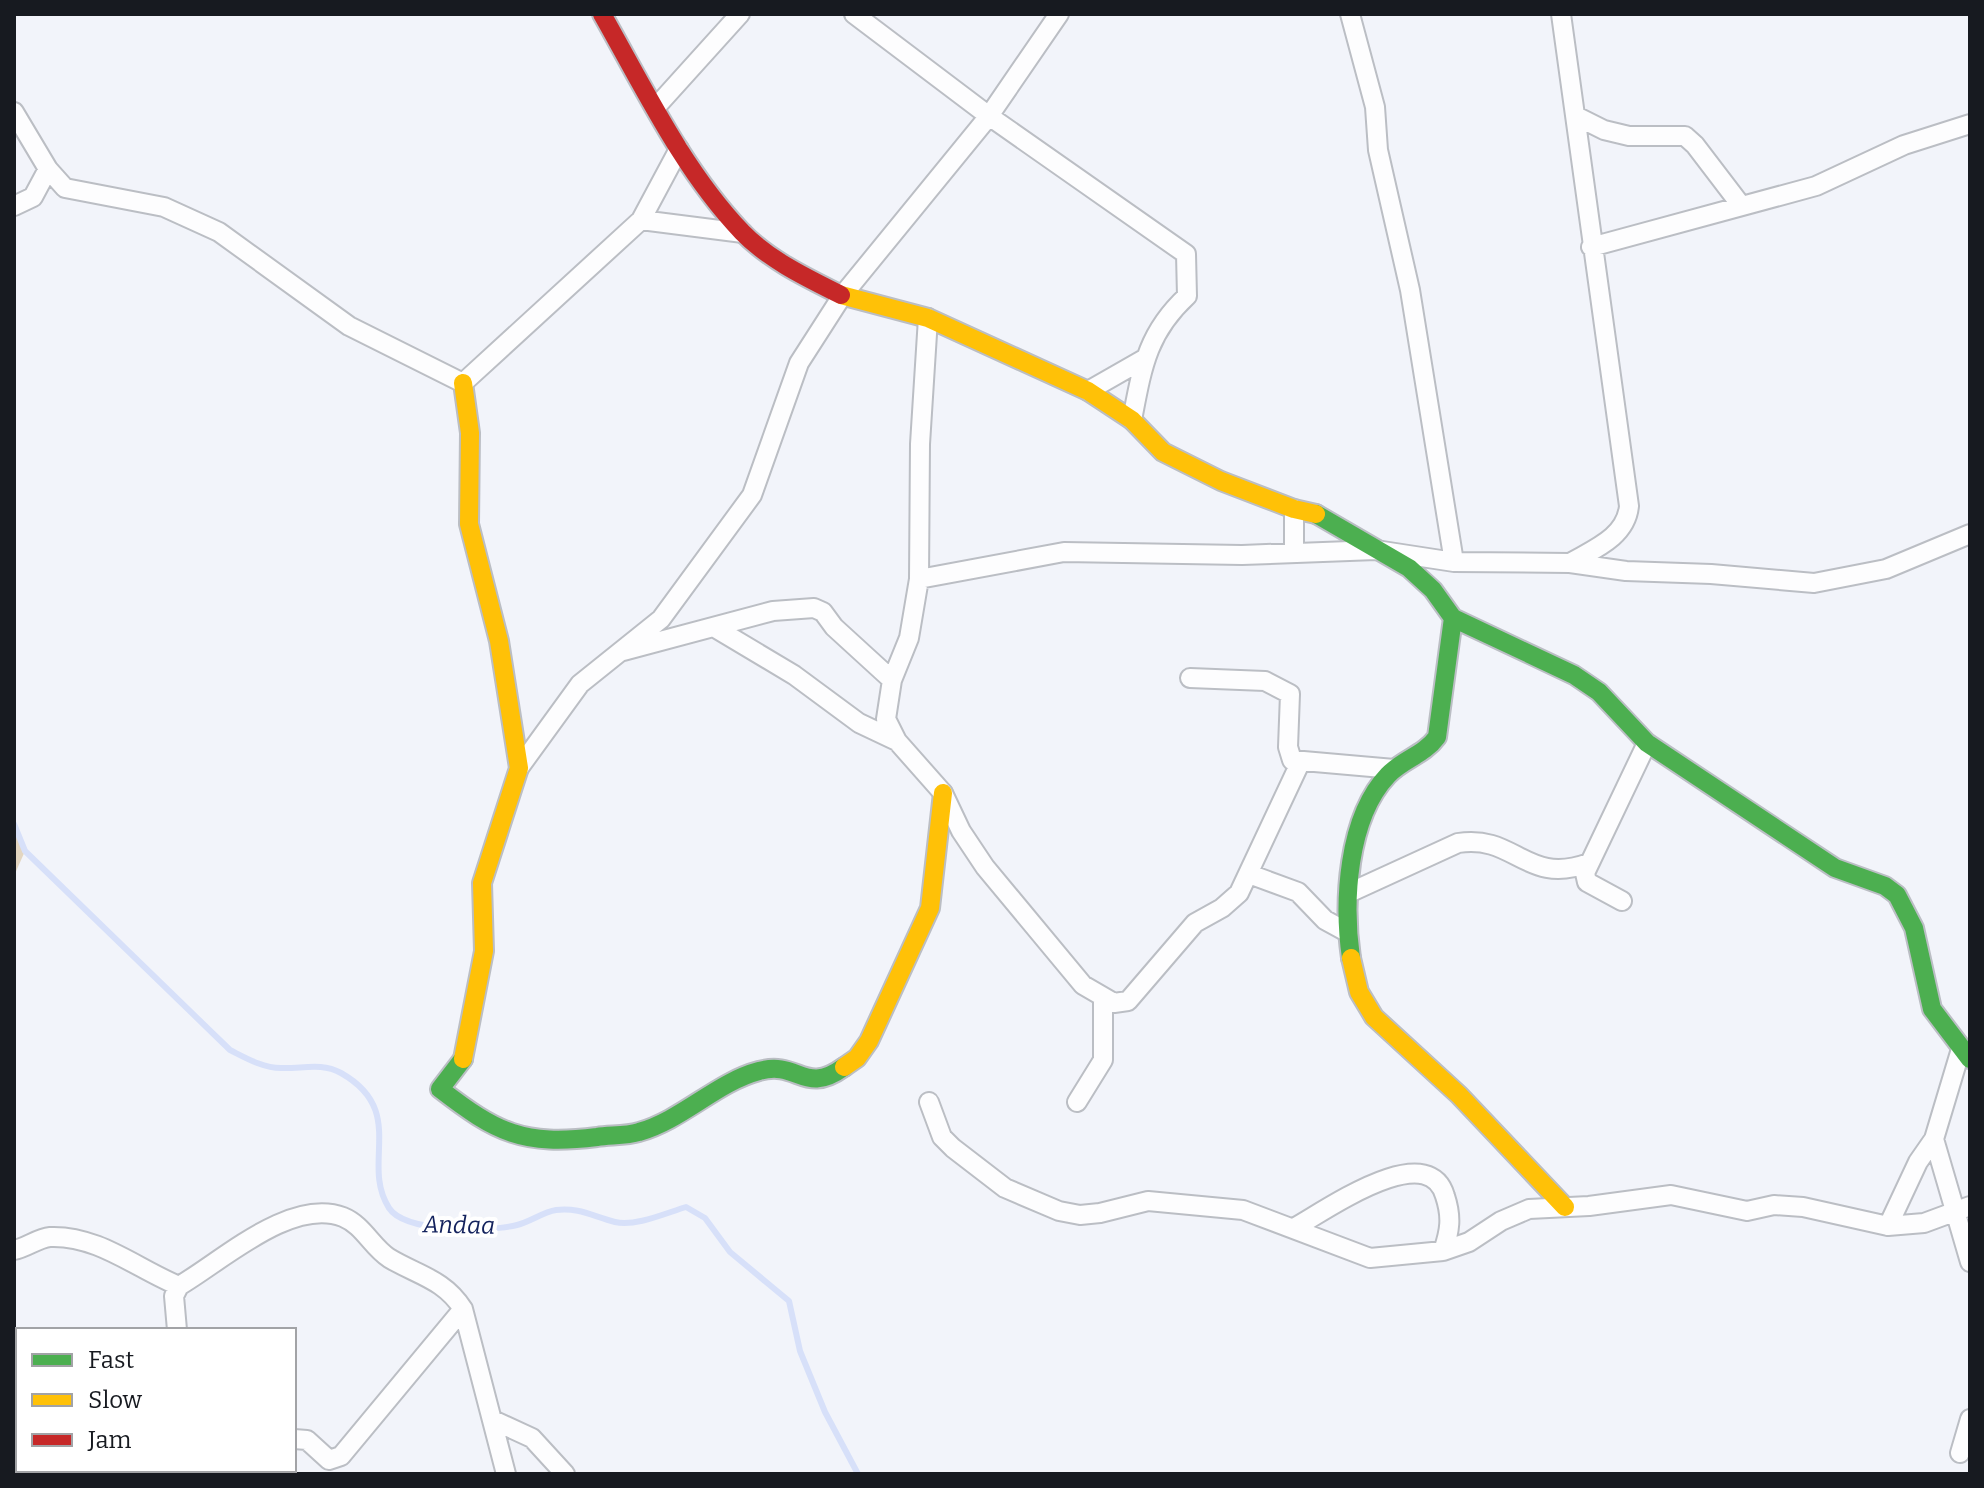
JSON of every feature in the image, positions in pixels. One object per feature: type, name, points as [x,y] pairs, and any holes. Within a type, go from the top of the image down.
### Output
[{"type":"street","points":[[602,14],[679,149],[743,233],[791,269],[842,296],[928,318],[1088,391],[1132,420],[1163,452],[1221,481],[1294,509],[1333,520],[1376,550],[1409,568],[1433,590],[1453,618],[1574,675],[1599,692],[1647,743],[1835,868],[1885,886],[1897,895],[1914,928],[1932,1009],[1965,1054],[1934,1139],[1918,1162],[1888,1226]]},
{"type":"street","points":[[656,107],[740,14]]},
{"type":"street","points":[[854,14],[989,116],[1186,254],[1187,296],[1165,316],[1144,359],[1132,420]]},
{"type":"street","points":[[943,793],[930,908],[869,1041],[843,1071],[826,1080],[808,1079],[781,1067],[757,1071],[640,1132],[571,1140],[518,1137],[483,1122],[440,1089],[462,1061],[484,951],[482,883],[519,768],[580,684],[661,619],[752,495],[799,363],[842,296],[989,116],[1059,14]]},
{"type":"street","points":[[1350,14],[1375,107],[1378,150],[1410,290],[1454,562]]},
{"type":"street","points":[[1561,14],[1629,506],[1628,517],[1614,537],[1570,563]]},
{"type":"street","points":[[14,112],[48,169],[65,188],[164,207],[219,232],[349,326],[463,383]]},
{"type":"street","points":[[1576,116],[1604,130],[1629,136],[1685,136],[1740,204]]},
{"type":"street","points":[[1591,247],[1740,204],[1816,186],[1904,145],[1970,124]]},
{"type":"street","points":[[463,383],[641,220],[679,149]]},
{"type":"street","points":[[14,206],[33,197],[48,169]]},
{"type":"street","points":[[641,220],[743,233]]},
{"type":"street","points":[[928,318],[920,444],[919,579],[909,638],[892,680],[886,719],[897,741],[943,793],[961,831],[985,867],[1083,985],[1114,1003],[1128,1001],[1195,923],[1222,908],[1239,893],[1300,763]]},
{"type":"street","points":[[1088,391],[1144,359]]},
{"type":"street","points":[[463,383],[470,433],[469,524],[499,641],[519,768]]},
{"type":"street","points":[[1294,509],[1294,553]]},
{"type":"street","points":[[919,579],[1064,552],[1294,553],[1376,550],[1454,562],[1570,563],[1626,571],[1711,574],[1814,583],[1886,569],[1970,534]]},
{"type":"street","points":[[1614,537],[1626,571]]},
{"type":"street","points":[[620,651],[717,629],[773,611],[814,608],[823,612],[834,627],[892,680]]},
{"type":"street","points":[[1453,618],[1438,740],[1394,769],[1379,786],[1365,815],[1347,932],[1360,994],[1377,1019],[1444,1080],[1565,1207]]},
{"type":"street","points":[[717,629],[794,675],[859,723],[897,741]]},
{"type":"street","points":[[1190,678],[1265,681],[1280,686],[1290,694],[1292,705],[1288,754],[1300,763],[1394,769]]},
{"type":"street","points":[[1622,901],[1587,882],[1585,873],[1647,743]]},
{"type":"street","points":[[1351,892],[1458,843],[1476,840],[1495,845],[1542,869],[1567,871],[1589,863]]},
{"type":"street","points":[[1249,874],[1298,892],[1314,911],[1347,932]]},
{"type":"street","points":[[1077,1102],[1103,1060],[1103,999]]},
{"type":"street","points":[[929,1102],[942,1137],[953,1148],[1005,1188],[1059,1211],[1080,1215],[1135,1202],[1182,1202],[1243,1210],[1370,1258],[1443,1251],[1469,1242],[1501,1221],[1529,1209],[1671,1195],[1747,1211],[1774,1205],[1803,1207],[1888,1226],[1924,1223],[1961,1209]]},
{"type":"street","points":[[1934,1139],[1961,1209],[1970,1262]]},
{"type":"street","points":[[1294,1228],[1388,1176],[1423,1174],[1434,1177],[1444,1190],[1450,1212],[1450,1232],[1443,1251]]},
{"type":"street","points":[[177,1328],[174,1296],[179,1286],[271,1226],[289,1218],[317,1213],[342,1217],[353,1223],[381,1253],[448,1288],[463,1309],[495,1421],[506,1474]]},
{"type":"street","points":[[14,1250],[51,1237],[97,1244],[144,1272],[179,1286]]},
{"type":"street","points":[[296,1439],[307,1440],[329,1460],[341,1456],[463,1309]]},
{"type":"street","points":[[1960,1453],[1970,1419]]},
{"type":"street","points":[[495,1421],[532,1438],[565,1474]]},
{"type":"shaded area","points":[[14,824],[25,851],[14,876]]},
{"type":"waterway","name":"Andaa","points":[[14,824],[25,851],[230,1050],[268,1066],[334,1070],[361,1088],[373,1104],[378,1121],[381,1191],[389,1208],[398,1216],[429,1226],[469,1229],[517,1225],[564,1209],[623,1223],[650,1219],[686,1207],[705,1218],[730,1252],[789,1301],[800,1351],[825,1412],[858,1474]]},
{"type":"traffic: fast","points":[[1316,514],[1409,568],[1433,590],[1453,618],[1437,737],[1388,775],[1374,793],[1356,837],[1348,887],[1351,958]]},
{"type":"traffic: fast","points":[[1453,618],[1574,675],[1599,692],[1647,743],[1835,868],[1885,886],[1897,895],[1914,928],[1932,1009],[1970,1059]]},
{"type":"traffic: fast","points":[[463,1059],[440,1089],[495,1126],[512,1133],[549,1139],[639,1132],[670,1119],[729,1083],[759,1071],[784,1070],[819,1078],[844,1067]]},
{"type":"traffic: slow","points":[[841,295],[928,318],[1088,391],[1132,420],[1163,452],[1221,481],[1294,509],[1316,514]]},
{"type":"traffic: slow","points":[[463,383],[470,433],[469,524],[499,641],[519,768],[482,883],[484,951],[463,1059]]},
{"type":"traffic: slow","points":[[844,1067],[857,1058],[869,1041],[930,908],[943,793]]},
{"type":"traffic: slow","points":[[1351,958],[1359,992],[1374,1017],[1459,1095],[1565,1207]]},
{"type":"traffic: jam","points":[[602,14],[666,128],[721,208],[764,251],[841,295]]}]
